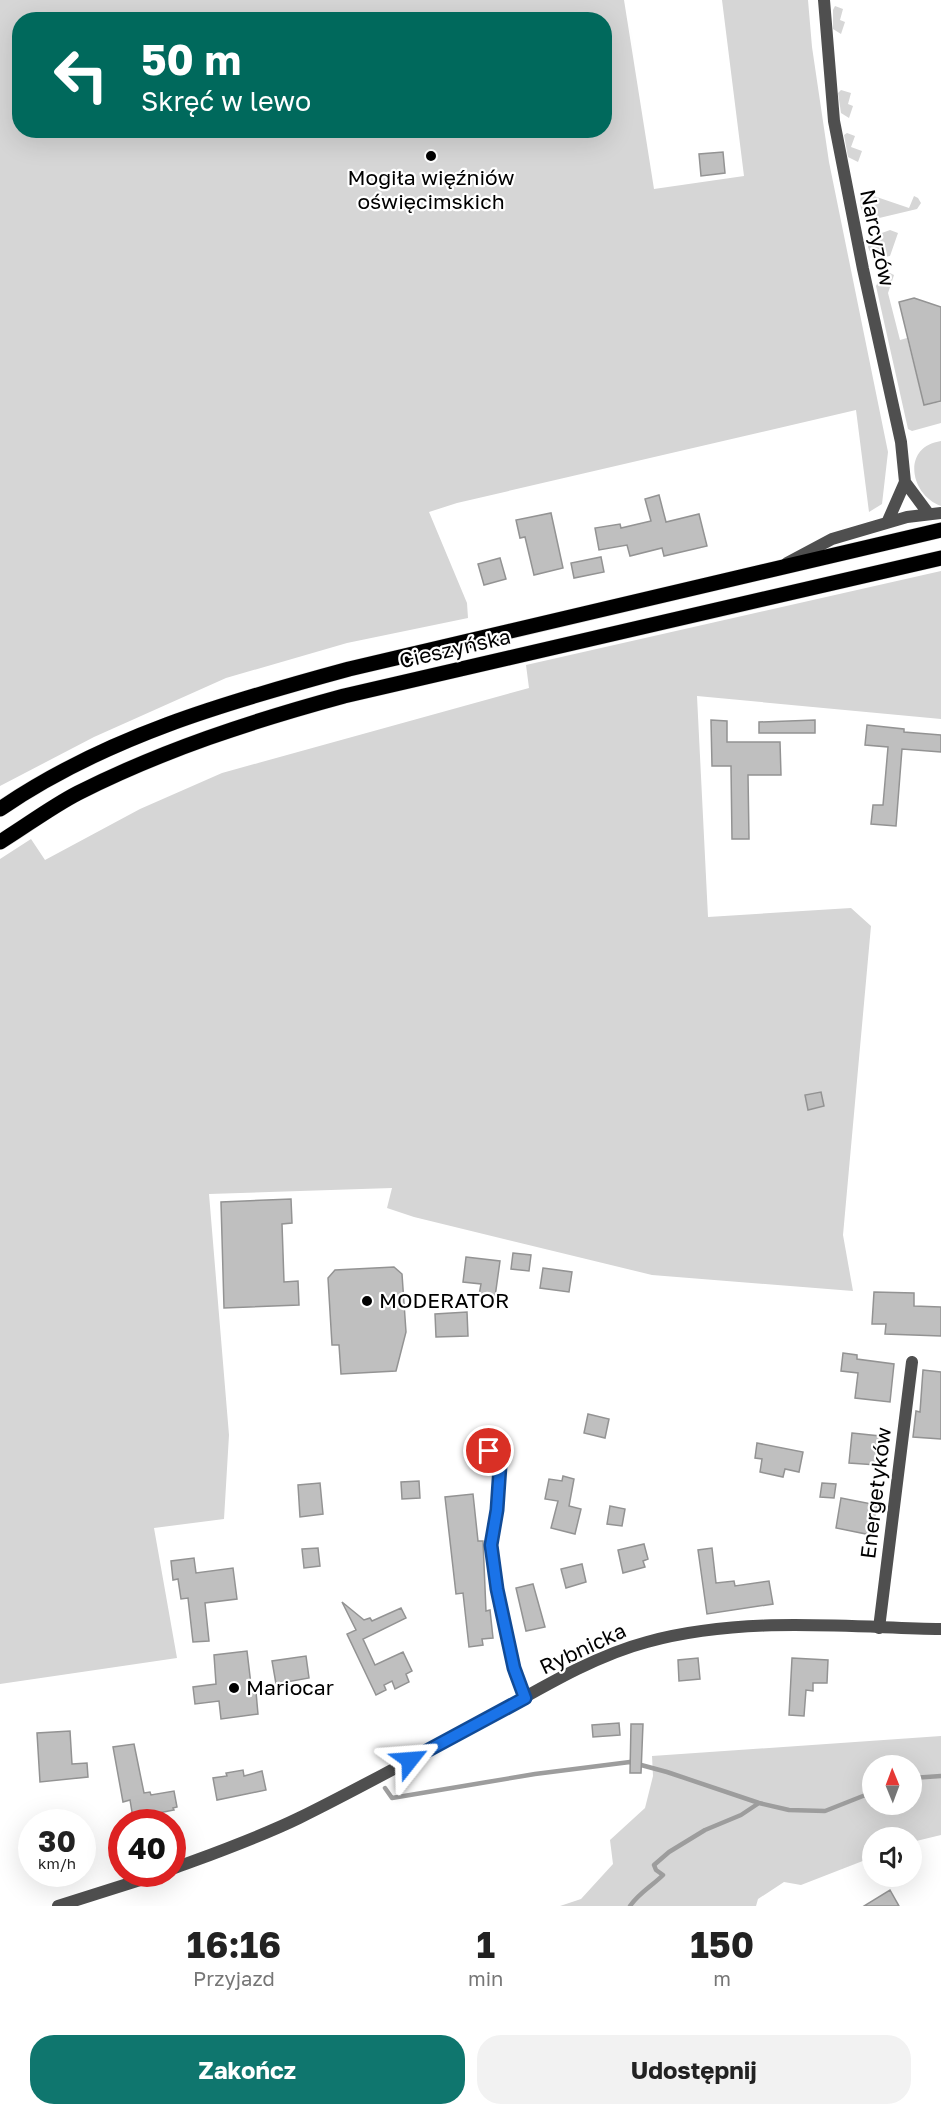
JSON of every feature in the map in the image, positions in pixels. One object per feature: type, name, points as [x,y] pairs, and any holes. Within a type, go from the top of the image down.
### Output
[{"type":"main road","name":"Cieszyńska","points":[[0,809],[64,771],[118,744],[166,724],[259,693],[349,669],[941,530]]},
{"type":"main road","name":"Cieszyńska","points":[[0,842],[76,794],[171,751],[270,716],[941,558]]},
{"type":"street","name":"Narcyzów","points":[[824,0],[834,122],[865,279],[902,442],[905,482],[887,523]]},
{"type":"street","points":[[905,482],[928,513]]},
{"type":"street","points":[[781,566],[832,539],[928,513],[941,513]]},
{"type":"street","name":"Energetyków","points":[[879,1628],[912,1362]]},
{"type":"street","points":[[489,1451],[500,1466],[497,1510],[491,1545],[497,1589],[514,1668],[525,1698]]},
{"type":"street","name":"Rybnicka","points":[[186,1864],[233,1847],[297,1819],[602,1657],[645,1642],[687,1632],[748,1625],[941,1629]]},
{"type":"street","points":[[58,1906],[118,1887]]},
{"type":"shaded area","points":[[0,0],[624,0],[654,189],[744,176],[722,0],[808,0],[812,47],[829,162],[888,452],[882,504],[869,512],[856,410],[457,503],[429,512],[467,603],[468,618],[347,643],[226,678],[94,737],[0,786]]},
{"type":"shaded area","points":[[835,6],[843,9],[840,20],[845,22],[841,34],[833,29]]},
{"type":"shaded area","points":[[841,90],[851,93],[848,104],[853,106],[849,118],[841,113],[838,93]]},
{"type":"shaded area","points":[[847,133],[855,136],[851,147],[862,151],[858,162],[848,157],[844,135]]},
{"type":"shaded area","points":[[862,192],[909,208],[914,196],[921,203],[917,209],[875,219],[863,213],[861,209]]},
{"type":"shaded area","points":[[890,230],[898,233],[890,256],[874,256],[868,247],[871,237]]},
{"type":"shaded area","points":[[890,273],[894,275],[888,293],[900,340],[907,338],[924,405],[941,402],[941,423],[912,431],[908,429],[876,286],[881,276]]},
{"type":"shaded area","points":[[941,441],[941,506],[922,492],[914,472],[915,461],[920,452],[928,445]]},
{"type":"shaded area","points":[[941,571],[941,719],[697,696],[708,917],[851,908],[871,926],[843,1235],[853,1291],[652,1275],[414,1217],[387,1208],[392,1188],[209,1194],[229,1435],[224,1519],[154,1528],[177,1658],[0,1684],[0,859],[31,839],[45,860],[140,809],[222,773],[529,688],[526,665]]},
{"type":"shaded area","points":[[941,1736],[941,1835],[922,1840],[922,1827],[862,1827],[862,1861],[801,1885],[784,1882],[758,1899],[756,1906],[560,1906],[581,1899],[613,1864],[610,1840],[645,1808],[653,1776],[652,1756]]},
{"type":"building","points":[[723,152],[725,173],[701,176],[699,154]]},
{"type":"building","points":[[914,298],[941,307],[941,401],[924,405],[899,302]]},
{"type":"building","points":[[659,495],[666,522],[699,514],[707,546],[664,556],[662,548],[630,556],[627,545],[599,550],[595,528],[620,524],[621,528],[651,521],[645,499]]},
{"type":"building","points":[[551,513],[563,568],[534,575],[525,537],[520,538],[516,520]]},
{"type":"building","points":[[601,557],[604,572],[574,578],[571,563]]},
{"type":"building","points":[[500,558],[506,579],[484,585],[478,564]]},
{"type":"building","points":[[711,720],[727,721],[727,742],[780,742],[781,775],[748,775],[749,839],[732,839],[731,766],[712,766]]},
{"type":"building","points":[[815,720],[815,733],[759,733],[759,722]]},
{"type":"building","points":[[867,725],[904,729],[904,732],[941,735],[941,752],[902,749],[896,826],[871,824],[873,805],[883,805],[888,747],[865,745]]},
{"type":"building","points":[[821,1092],[824,1106],[808,1110],[805,1095]]},
{"type":"building","points":[[291,1199],[292,1223],[282,1224],[284,1282],[298,1281],[299,1305],[224,1308],[221,1202]]},
{"type":"building","points":[[513,1253],[531,1255],[529,1271],[511,1269]]},
{"type":"building","points":[[466,1257],[500,1261],[495,1297],[479,1295],[481,1284],[463,1282]]},
{"type":"building","name":"MODERATOR","points":[[394,1267],[402,1274],[406,1332],[396,1371],[341,1374],[339,1345],[332,1345],[328,1278],[335,1270]]},
{"type":"building","points":[[543,1268],[572,1272],[569,1292],[540,1288]]},
{"type":"building","points":[[874,1292],[914,1293],[914,1306],[941,1307],[941,1336],[885,1334],[886,1324],[872,1324]]},
{"type":"building","points":[[467,1312],[468,1336],[436,1337],[435,1314]]},
{"type":"building","points":[[843,1353],[857,1355],[857,1359],[894,1364],[890,1402],[855,1398],[858,1373],[841,1371]]},
{"type":"building","points":[[923,1370],[941,1372],[941,1439],[913,1437],[916,1411],[920,1412]]},
{"type":"building","points":[[588,1414],[609,1419],[605,1438],[584,1433]]},
{"type":"building","points":[[852,1433],[880,1436],[877,1465],[849,1463]]},
{"type":"building","points":[[757,1443],[803,1452],[799,1472],[785,1469],[783,1477],[760,1472],[762,1459],[755,1458]]},
{"type":"building","points":[[563,1476],[574,1479],[569,1506],[581,1509],[575,1534],[551,1528],[558,1501],[545,1499],[549,1479],[562,1481]]},
{"type":"building","points":[[419,1481],[420,1498],[402,1499],[401,1482]]},
{"type":"building","points":[[320,1483],[323,1514],[300,1517],[298,1485]]},
{"type":"building","points":[[822,1483],[836,1484],[834,1498],[820,1497]]},
{"type":"building","points":[[473,1494],[478,1541],[483,1541],[486,1611],[490,1610],[493,1638],[482,1639],[483,1645],[469,1647],[463,1593],[456,1594],[445,1497]]},
{"type":"building","points":[[841,1498],[877,1505],[871,1535],[836,1528]]},
{"type":"building","points":[[610,1506],[625,1509],[622,1526],[607,1524]]},
{"type":"building","points":[[644,1544],[648,1559],[643,1561],[645,1567],[623,1573],[618,1550]]},
{"type":"building","points":[[318,1548],[320,1566],[304,1568],[302,1549]]},
{"type":"building","points":[[712,1548],[716,1583],[734,1581],[735,1586],[769,1581],[773,1604],[707,1614],[698,1550]]},
{"type":"building","points":[[194,1558],[196,1573],[233,1568],[237,1599],[205,1603],[209,1641],[193,1642],[188,1598],[181,1599],[178,1579],[173,1580],[171,1561]]},
{"type":"building","points":[[582,1564],[586,1582],[566,1588],[561,1569]]},
{"type":"building","points":[[533,1584],[545,1627],[526,1631],[516,1588]]},
{"type":"building","points":[[342,1602],[364,1620],[370,1618],[372,1621],[401,1608],[406,1618],[363,1639],[375,1665],[403,1652],[412,1671],[406,1674],[409,1682],[395,1689],[392,1681],[384,1685],[386,1690],[376,1695],[347,1634],[356,1630]]},
{"type":"building","points":[[247,1651],[252,1693],[256,1692],[258,1714],[221,1719],[219,1701],[195,1704],[193,1687],[216,1684],[214,1655]]},
{"type":"building","points":[[306,1656],[309,1678],[276,1684],[272,1661]]},
{"type":"building","points":[[698,1658],[700,1679],[679,1681],[678,1660]]},
{"type":"building","points":[[792,1658],[828,1660],[827,1683],[813,1683],[813,1691],[806,1690],[804,1716],[789,1715]]},
{"type":"building","points":[[619,1723],[620,1735],[593,1737],[592,1725]]},
{"type":"building","points":[[631,1724],[643,1724],[641,1773],[630,1773]]},
{"type":"building","points":[[70,1731],[72,1764],[87,1763],[88,1777],[40,1782],[37,1733]]},
{"type":"building","points":[[134,1744],[144,1793],[150,1792],[151,1795],[174,1791],[177,1807],[174,1809],[132,1809],[130,1800],[123,1802],[113,1747]]},
{"type":"building","points":[[243,1770],[244,1776],[262,1771],[266,1790],[217,1800],[213,1778]]},
{"type":"building","points":[[890,1890],[899,1906],[864,1906]]},
{"type":"waterway","points":[[385,1788],[392,1798],[535,1774],[630,1762],[759,1803],[789,1810],[825,1811],[862,1796]]},
{"type":"waterway","points":[[922,1777],[941,1776]]},
{"type":"waterway","points":[[630,1906],[663,1875],[656,1870],[654,1865],[669,1852],[705,1830],[741,1815],[759,1803]]},
{"type":"place","name":"Mogiła więźniów oświęcimskich","points":[[431,156]]},
{"type":"place","name":"MODERATOR","points":[[367,1301]]},
{"type":"place","name":"Mariocar","points":[[234,1688]]},
{"type":"route","points":[[410,1760],[525,1698],[514,1668],[497,1589],[491,1545],[497,1510],[500,1466],[489,1451]]}]
